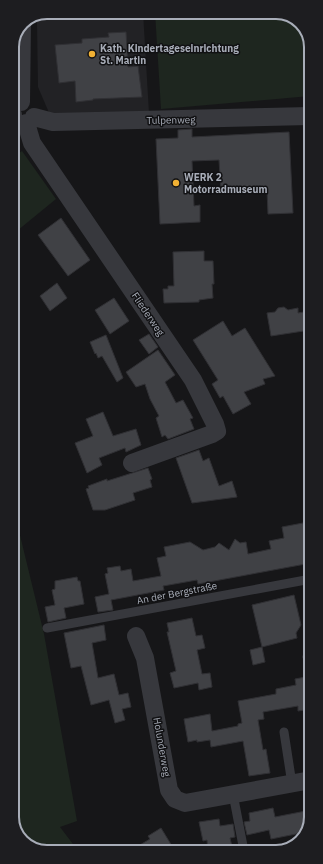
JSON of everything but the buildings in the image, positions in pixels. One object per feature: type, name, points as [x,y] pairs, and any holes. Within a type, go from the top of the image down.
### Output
[{"type":"street","points":[[21,114],[22,36]]},
{"type":"street","name":"Tulpenweg","points":[[21,114],[53,122],[304,116]]},
{"type":"street","name":"Fliederweg","points":[[21,114],[32,143],[193,380],[215,424],[217,431],[212,434],[132,463]]},
{"type":"street","name":"Holunderweg","points":[[136,636],[145,658],[169,790],[175,799],[185,803],[304,781]]},
{"type":"lane","name":"An der Bergstraße","points":[[47,628],[304,580]]},
{"type":"lane","points":[[284,732],[292,784]]},
{"type":"lane","points":[[233,794],[243,845]]},
{"type":"shaded area","name":"Kath. Kindertageseinrichtung St. Martin","points":[[48,19],[143,19],[149,113],[50,115],[38,87],[37,22]]},
{"type":"shaded area","points":[[155,19],[277,19],[286,21],[293,25],[301,35],[304,48],[304,97],[161,109]]},
{"type":"shaded area","points":[[22,151],[56,199],[19,229],[19,153]]},
{"type":"shaded area","points":[[19,531],[44,634],[77,821],[60,827],[74,845],[46,845],[37,843],[27,837],[20,824]]},
{"type":"place","name":"Kath. Kindertageseinrichtung St. Martin","points":[[92,54]]},
{"type":"place","name":"WERK 2 Motorradmuseum","points":[[176,183]]}]
